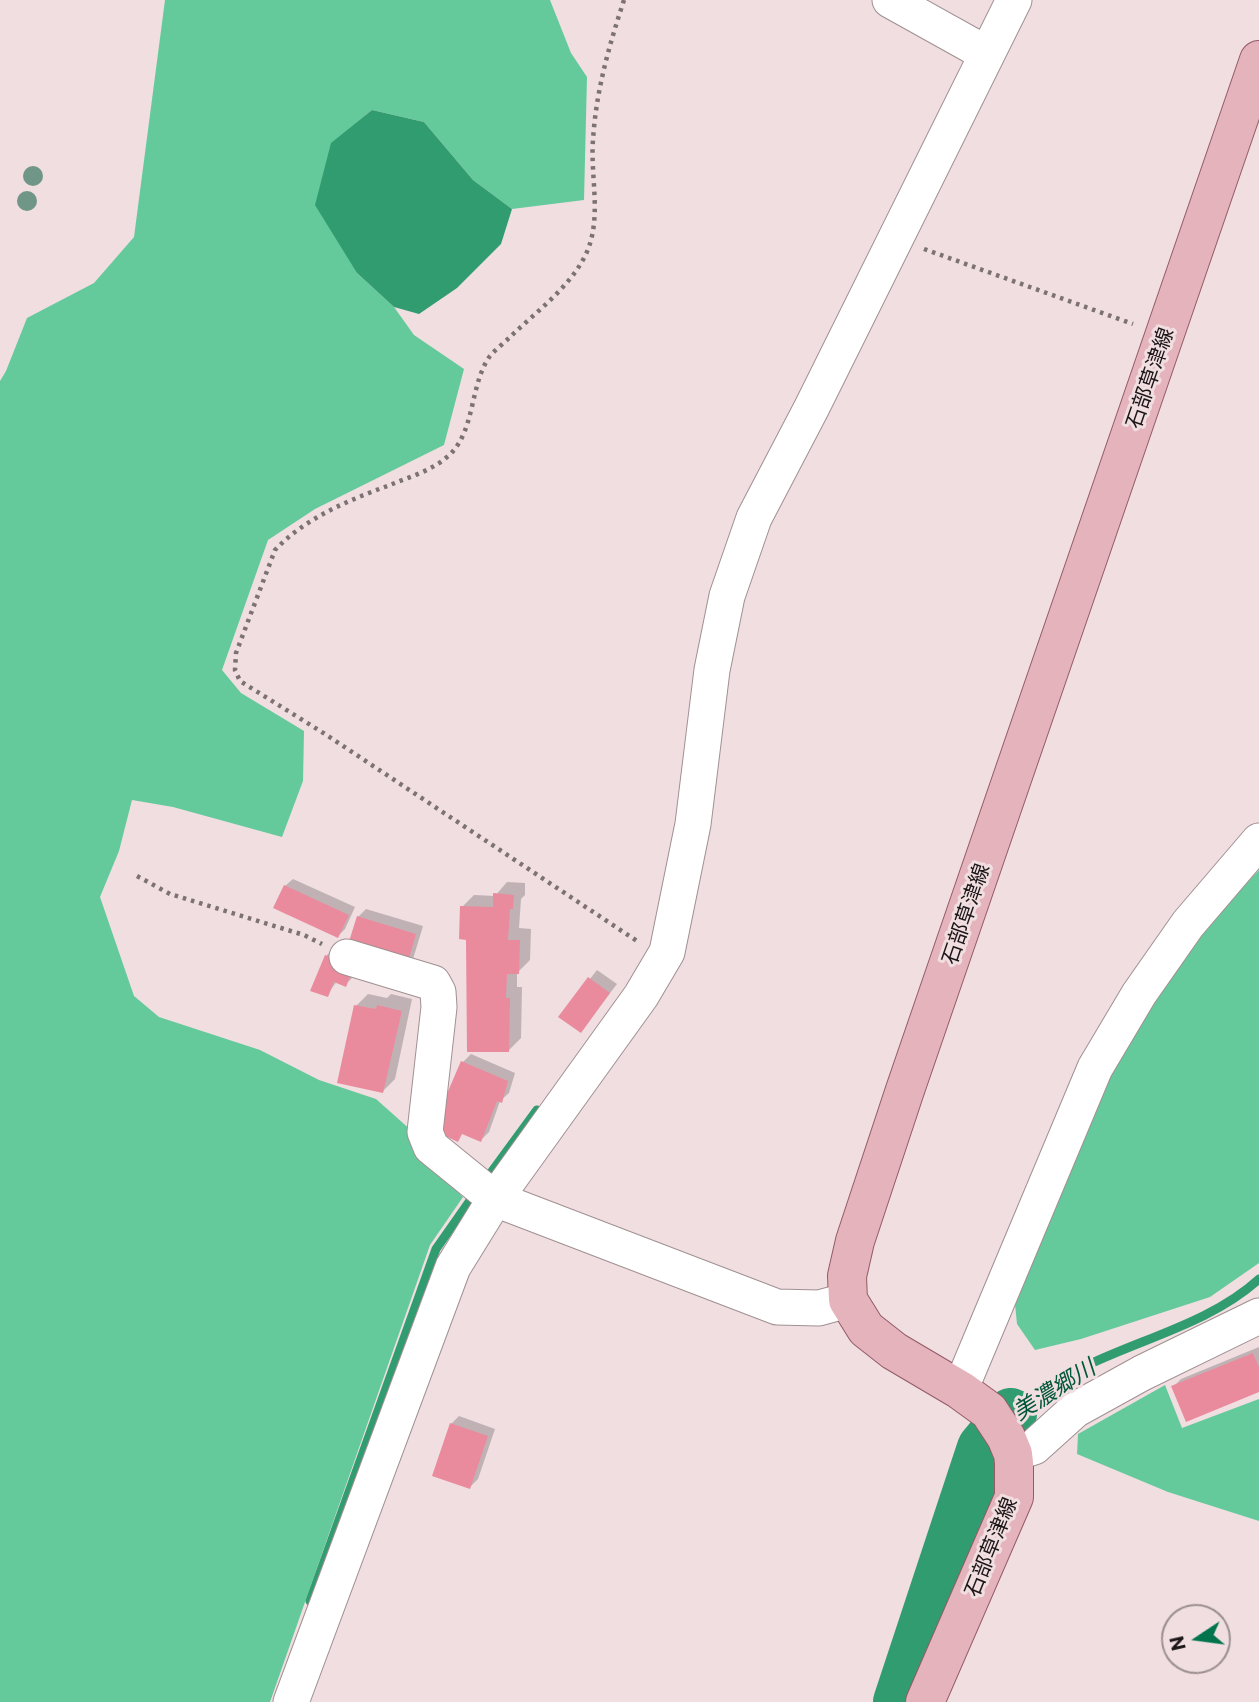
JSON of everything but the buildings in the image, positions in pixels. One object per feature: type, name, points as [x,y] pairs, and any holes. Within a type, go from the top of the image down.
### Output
[{"type":"main road","name":"石部草津線","points":[[925,1702],[1014,1497],[1012,1451],[989,1411],[894,1351],[866,1329],[848,1300],[847,1276],[855,1241],[1259,60]]},
{"type":"street","points":[[291,1702],[453,1266],[485,1192],[641,996],[667,952],[693,824],[712,670],[727,596],[754,518],[894,239],[980,51],[1014,0]]},
{"type":"street","points":[[901,4],[980,51]]},
{"type":"street","points":[[971,1398],[1095,1068],[1139,994],[1188,924],[1259,841]]},
{"type":"street","points":[[347,957],[432,983],[438,992],[439,1007],[425,1132],[431,1147],[485,1192],[777,1307],[820,1308],[848,1300]]},
{"type":"street","points":[[1012,1451],[1034,1447],[1074,1410],[1142,1373],[1259,1316]]},
{"type":"path","points":[[624,0],[611,41],[596,109],[593,144],[595,207],[587,253],[573,277],[490,356],[480,377],[462,437],[449,456],[431,468],[347,501],[285,539],[275,550],[236,653],[235,670],[240,681],[325,734],[646,947]]},
{"type":"path","points":[[894,239],[1165,335]]},
{"type":"path","points":[[137,876],[170,894],[304,935],[347,957]]},
{"type":"shaded area","points":[[165,0],[550,0],[571,53],[587,77],[584,200],[512,209],[473,180],[424,122],[372,110],[331,144],[357,273],[394,307],[414,335],[464,369],[444,445],[315,509],[268,540],[222,670],[241,693],[304,731],[303,781],[282,837],[173,807],[132,800],[119,851],[100,897],[134,996],[159,1017],[260,1050],[319,1080],[376,1099],[413,1132],[424,1160],[463,1197],[430,1245],[270,1702],[0,1702],[0,381],[27,318],[94,283],[134,237]]},
{"type":"shaded area","points":[[372,110],[424,122],[473,180],[512,209],[501,244],[457,288],[419,314],[394,307],[357,273],[315,205],[331,143]]},
{"type":"shaded area","points":[[1259,870],[1259,1263],[1210,1297],[1081,1339],[1035,1350],[1017,1324],[1014,1294],[1124,1039],[1211,921]]},
{"type":"shaded area","points":[[1165,1385],[1182,1428],[1259,1399],[1259,1521],[1168,1492],[1077,1454],[1078,1434]]},
{"type":"waterway","points":[[485,1181],[537,1110]]},
{"type":"waterway","points":[[310,1601],[436,1249],[476,1192]]},
{"type":"waterway","name":"美濃郷川","points":[[1011,1414],[1078,1370],[1199,1318],[1220,1307],[1259,1279]]},
{"type":"waterway","name":"美濃郷川","points":[[899,1702],[983,1448],[1011,1414]]}]
